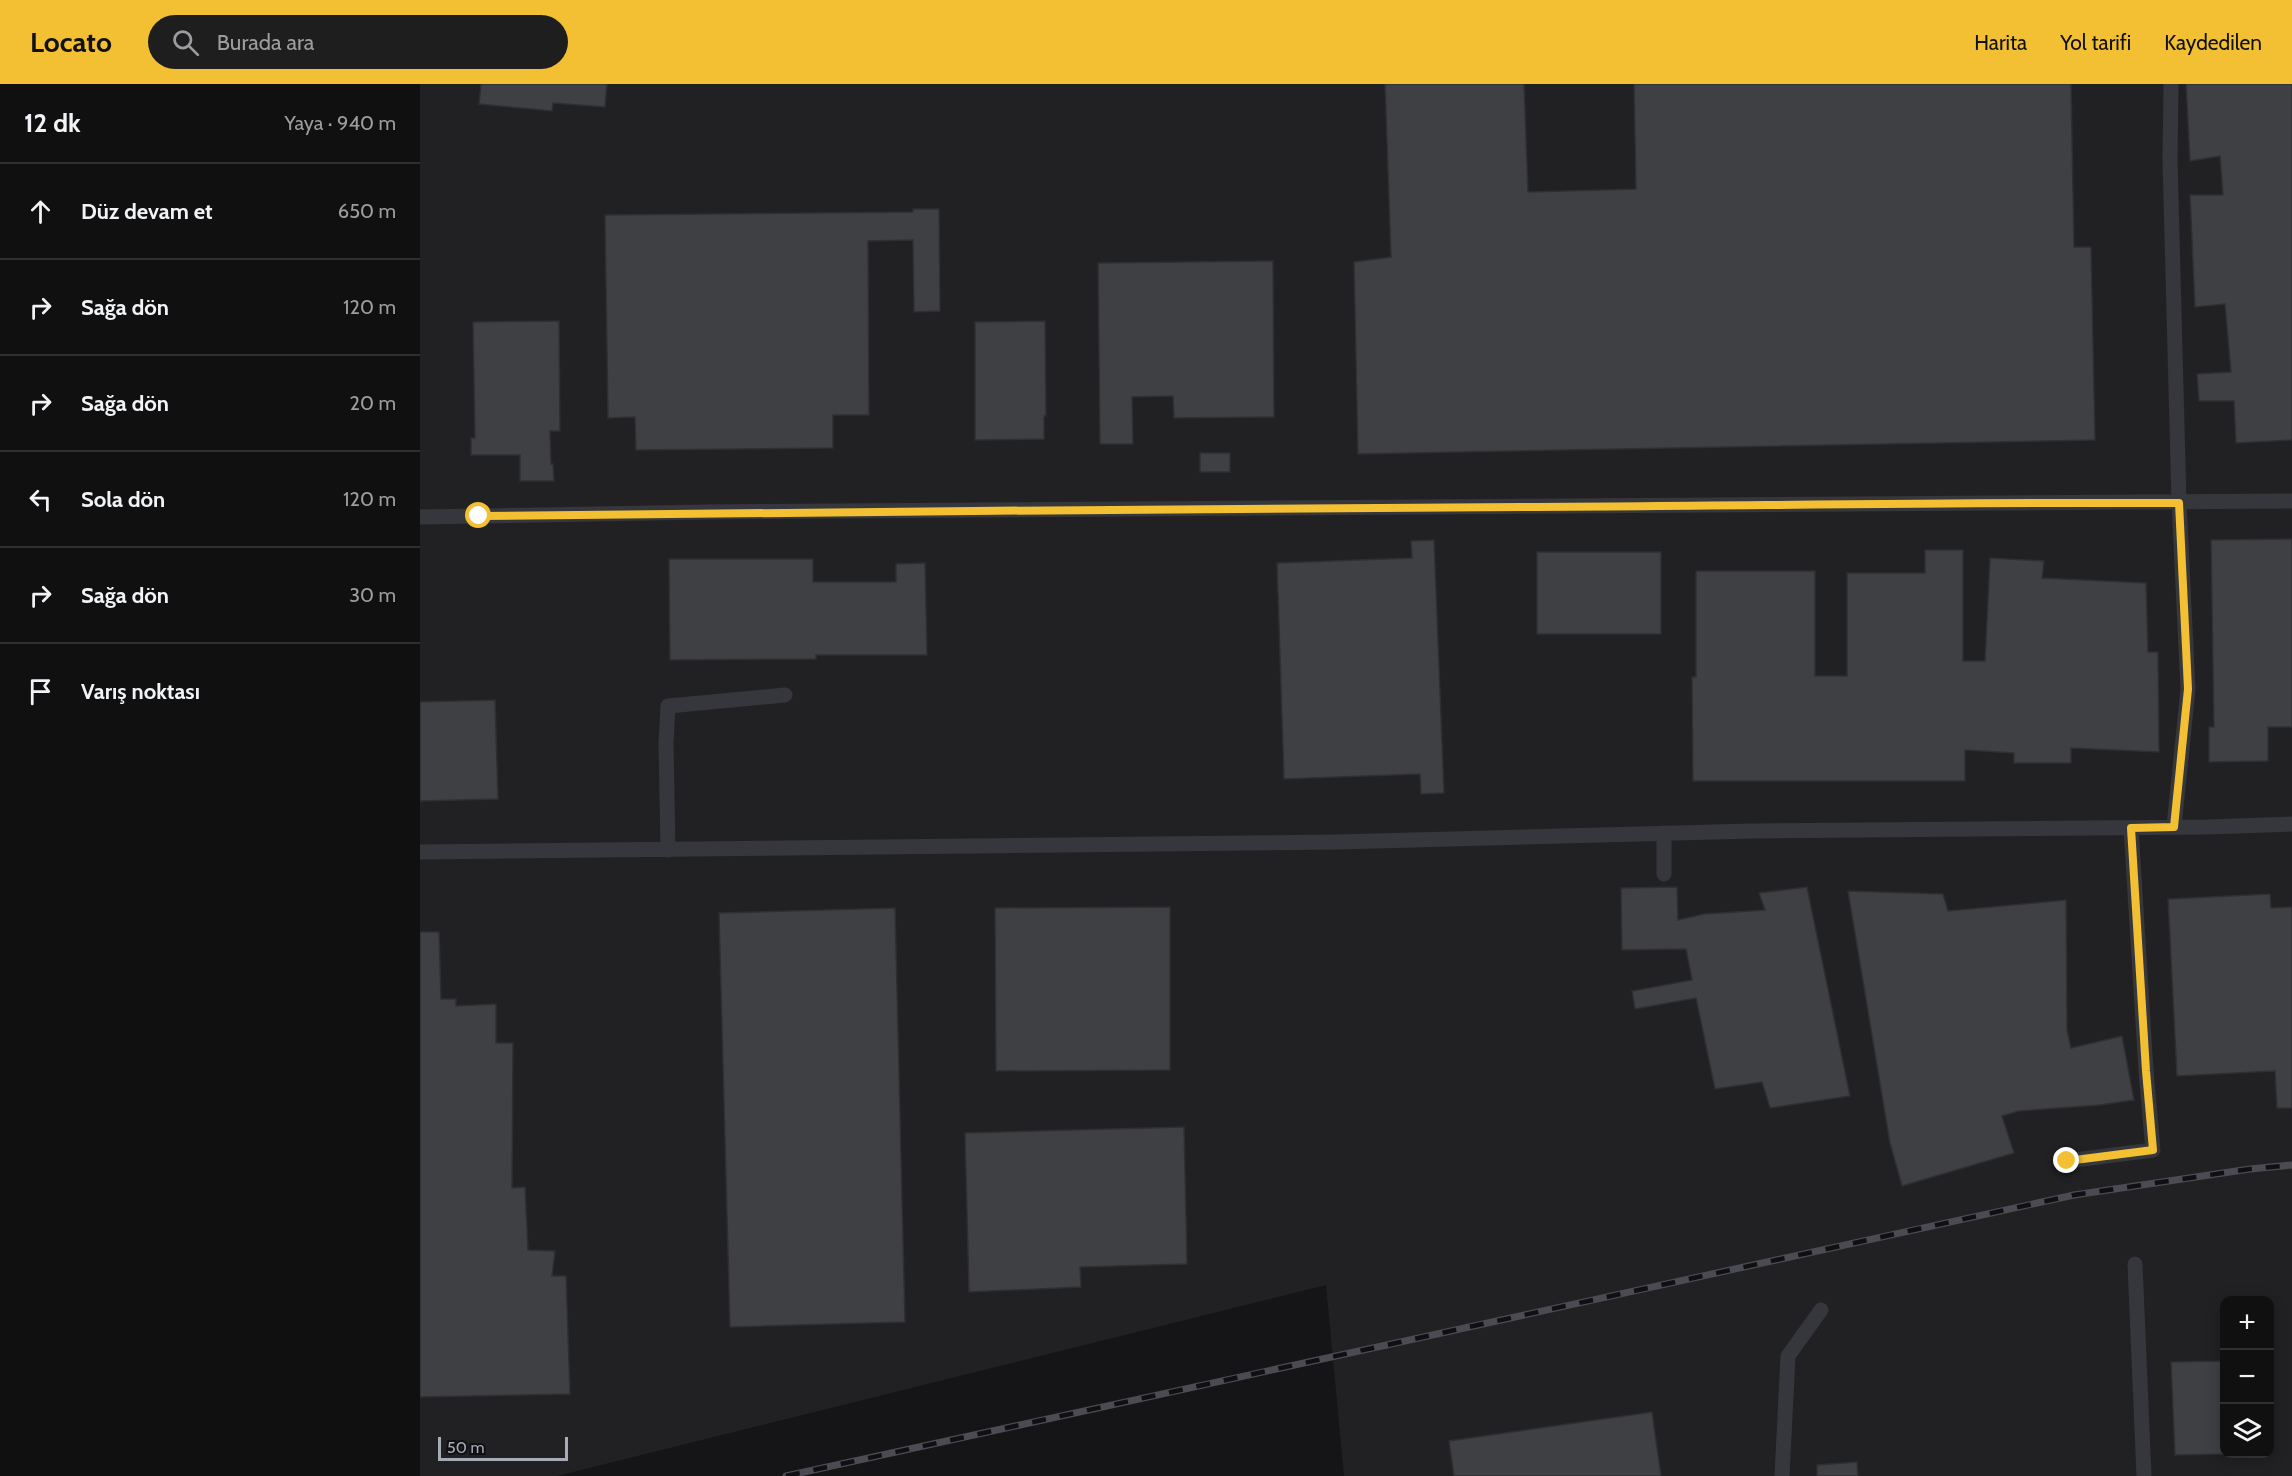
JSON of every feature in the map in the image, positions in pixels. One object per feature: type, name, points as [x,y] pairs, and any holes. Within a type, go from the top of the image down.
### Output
[{"type":"street","points":[[2171,84],[2170,159],[2179,503],[2188,689],[2174,827]]},
{"type":"street","points":[[420,517],[707,512],[2292,501]]},
{"type":"street","points":[[668,849],[666,743],[668,706],[785,696]]},
{"type":"street","points":[[420,852],[1337,842],[1664,833],[2292,824]]},
{"type":"street","points":[[2067,1161],[2153,1150],[2131,828]]},
{"type":"street","points":[[1664,833],[1664,874]]},
{"type":"street","points":[[2135,1264],[2144,1476]]},
{"type":"street","points":[[1782,1476],[1788,1356],[1821,1310]]},
{"type":"shaded area","points":[[420,84],[2292,84],[2292,1476],[1344,1476],[1326,1285],[557,1476],[420,1476]]},
{"type":"building","points":[[481,84],[607,84],[605,107],[553,103],[552,111],[479,104]]},
{"type":"building","points":[[1385,84],[1524,84],[1528,192],[1636,189],[1634,84],[2071,84],[2074,247],[2091,247],[2095,440],[1358,454],[1354,262],[1391,257]]},
{"type":"building","points":[[2186,84],[2292,84],[2292,440],[2236,443],[2234,401],[2199,401],[2197,374],[2231,372],[2225,304],[2195,307],[2190,195],[2223,195],[2220,156],[2190,161]]},
{"type":"building","points":[[913,209],[939,209],[940,311],[914,312],[913,240],[868,241],[869,415],[833,415],[833,448],[636,450],[635,417],[608,418],[605,215],[913,212]]},
{"type":"building","points":[[1273,261],[1274,417],[1174,418],[1173,396],[1132,397],[1133,444],[1100,444],[1098,263]]},
{"type":"building","points":[[559,321],[560,431],[550,431],[554,481],[520,481],[520,455],[471,455],[471,438],[475,438],[473,322]]},
{"type":"building","points":[[1045,321],[1046,416],[1044,416],[1044,439],[975,440],[975,322]]},
{"type":"building","points":[[1200,453],[1230,453],[1230,472],[1200,472]]},
{"type":"building","points":[[2292,539],[2292,727],[2268,727],[2268,761],[2209,762],[2209,727],[2214,727],[2211,540]]},
{"type":"building","points":[[1434,540],[1444,793],[1421,794],[1420,774],[1284,779],[1277,563],[1412,558],[1411,541]]},
{"type":"building","points":[[1925,550],[1963,550],[1963,661],[1985,661],[1990,558],[2044,561],[2042,578],[2146,583],[2148,652],[2158,652],[2159,752],[2071,748],[2071,763],[2014,763],[2014,753],[1965,750],[1965,781],[1693,781],[1692,677],[1696,677],[1696,571],[1815,571],[1815,676],[1847,676],[1847,573],[1925,573]]},
{"type":"building","points":[[1537,552],[1661,552],[1661,634],[1537,634]]},
{"type":"building","points":[[669,559],[813,559],[813,582],[896,582],[896,564],[925,563],[927,655],[816,655],[816,659],[670,660]]},
{"type":"building","points":[[495,700],[498,799],[420,801],[420,702]]},
{"type":"building","points":[[1677,887],[1678,920],[1704,914],[1765,910],[1759,893],[1807,887],[1850,1096],[1770,1108],[1762,1082],[1715,1089],[1696,998],[1635,1009],[1632,991],[1692,980],[1686,949],[1622,950],[1621,888]]},
{"type":"building","points":[[1848,891],[1943,894],[1948,911],[2066,900],[2067,1030],[2071,1048],[2122,1036],[2134,1100],[2019,1111],[2002,1116],[2014,1153],[1902,1186],[1890,1143]]},
{"type":"building","points":[[2270,894],[2271,908],[2292,907],[2292,1108],[2277,1108],[2275,1071],[2177,1076],[2168,899]]},
{"type":"building","points":[[1170,907],[1170,1070],[996,1071],[995,908]]},
{"type":"building","points":[[895,908],[905,1322],[730,1327],[719,913]]},
{"type":"building","points":[[420,932],[439,932],[441,999],[456,999],[456,1006],[496,1004],[496,1043],[513,1043],[512,1188],[525,1187],[528,1250],[555,1251],[552,1276],[566,1276],[570,1394],[420,1397]]},
{"type":"building","points":[[1184,1127],[1187,1264],[1080,1267],[1081,1287],[969,1292],[965,1133]]},
{"type":"building","points":[[2220,1361],[2220,1454],[2175,1455],[2171,1362]]},
{"type":"building","points":[[1652,1412],[1661,1476],[1454,1476],[1449,1441]]},
{"type":"building","points":[[1857,1462],[1858,1476],[1817,1476],[1817,1465]]},
{"type":"railway","points":[[786,1476],[2074,1195],[2292,1165]]},
{"type":"route","points":[[479,516],[707,512],[1705,506],[1965,502],[2179,503],[2188,689],[2174,827],[2131,828],[2153,1150],[2067,1161]]}]
